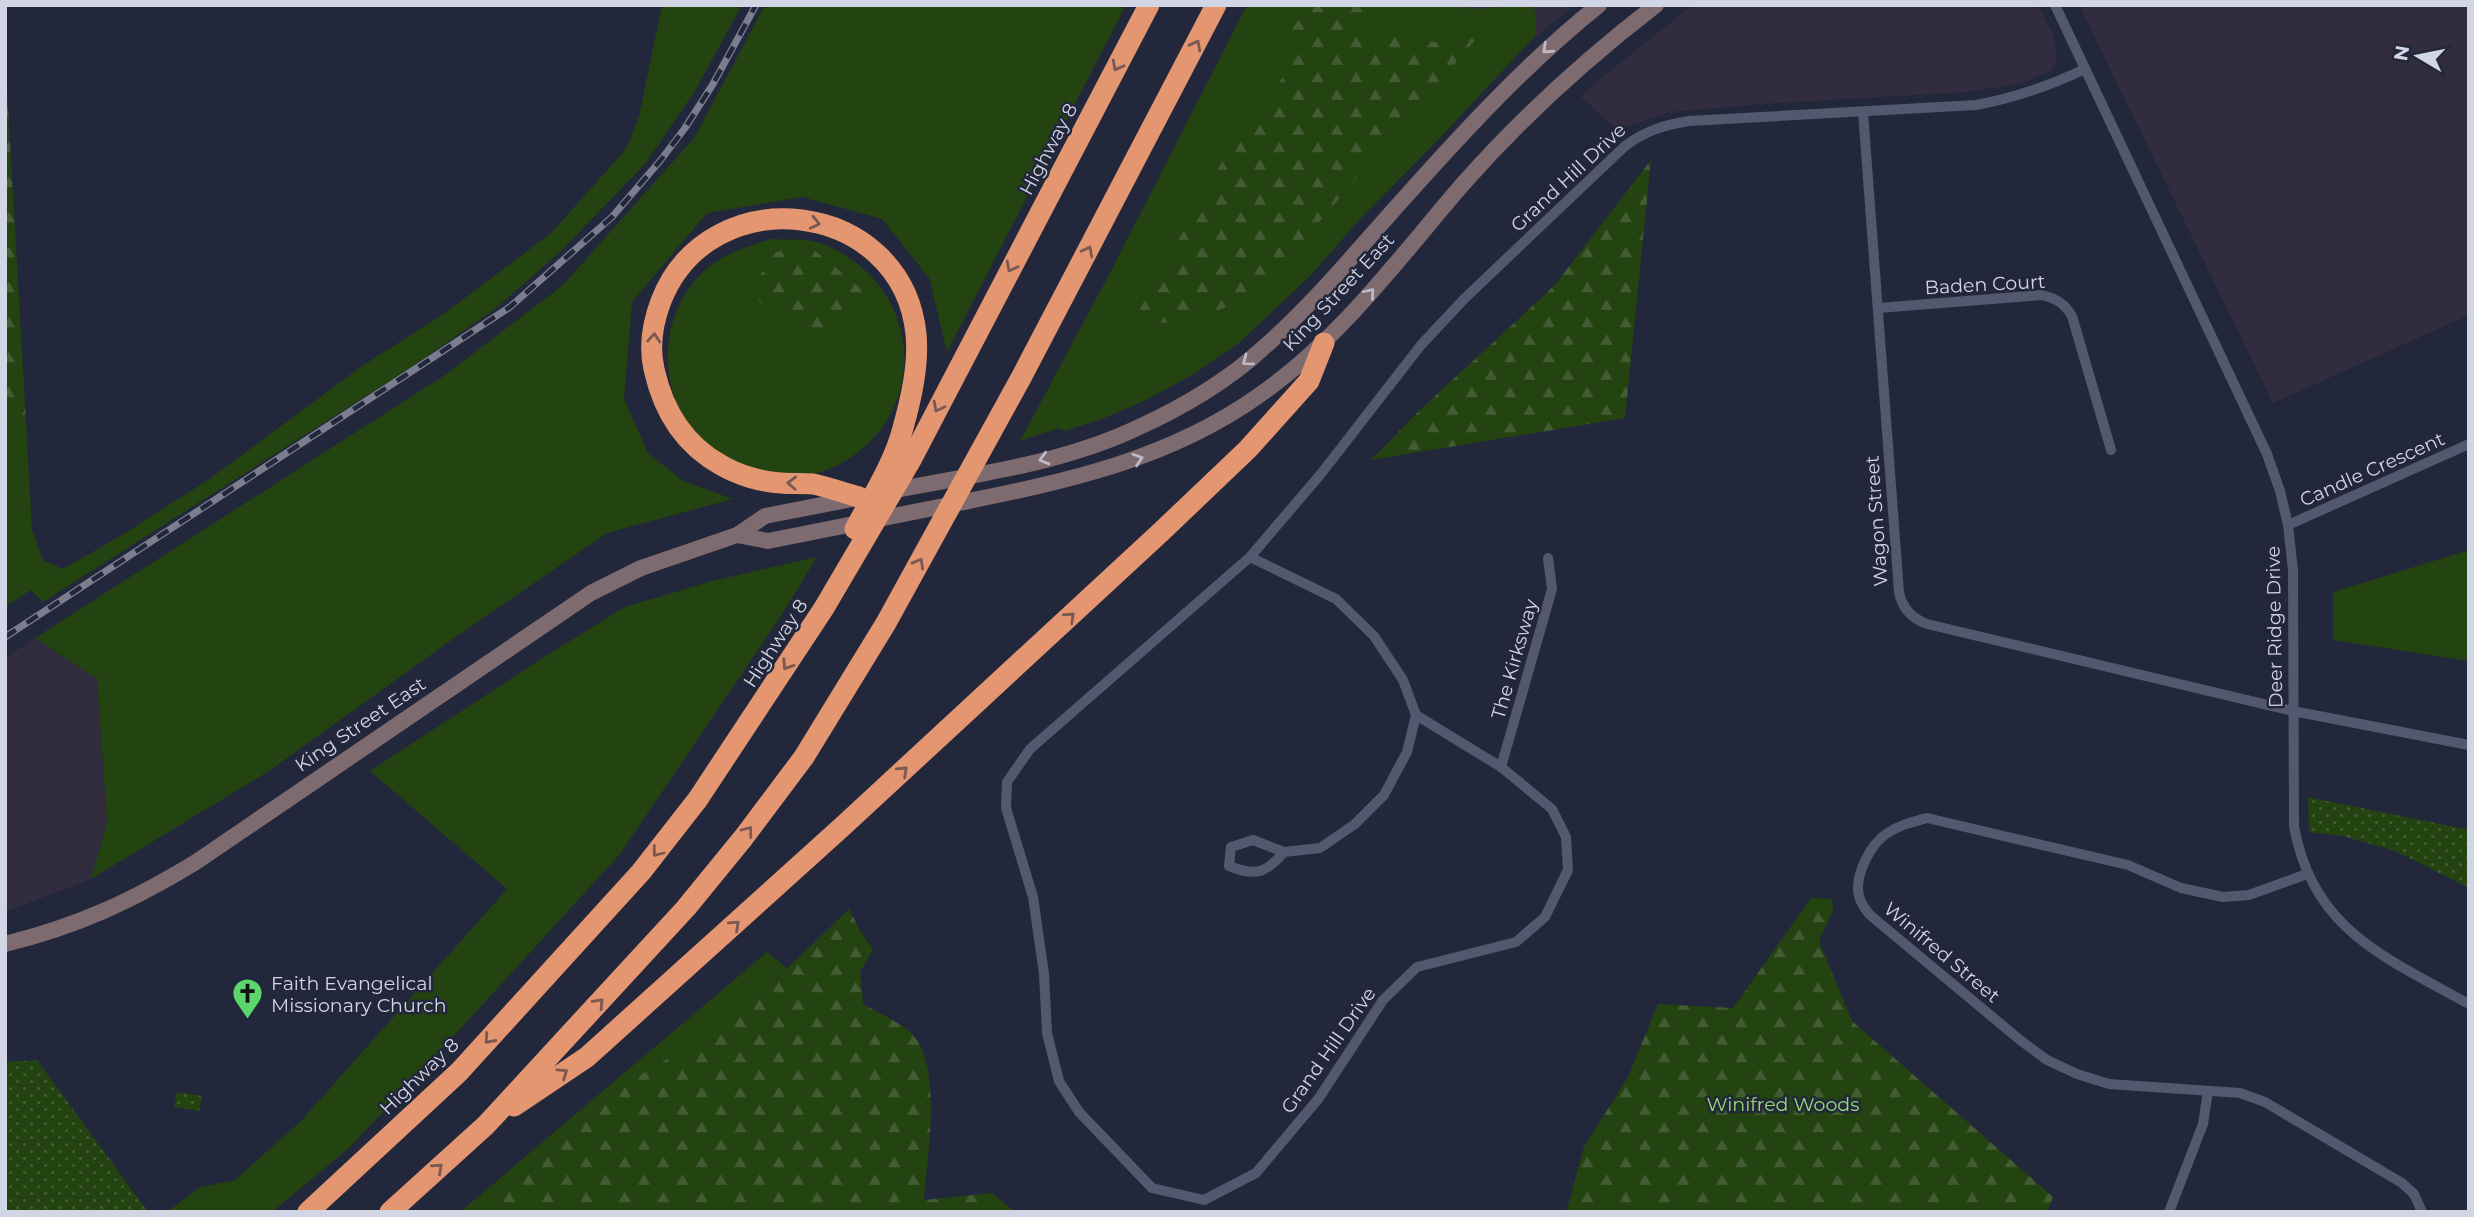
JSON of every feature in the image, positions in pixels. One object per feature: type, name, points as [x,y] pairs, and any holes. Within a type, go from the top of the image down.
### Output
[{"type":"highway","name":"Highway 8","points":[[308,1212],[459,1072],[641,872],[698,799],[824,608],[911,460],[1149,5]]},
{"type":"highway","points":[[390,1212],[486,1125],[686,908],[804,757],[886,623],[1022,376],[1216,5]]},
{"type":"highway","points":[[824,608],[832,573],[903,431],[915,370],[916,334],[900,284],[883,262],[862,242],[842,231],[815,221],[789,218],[764,219],[718,234],[699,248],[682,266],[667,286],[657,312],[652,360],[662,401],[686,439],[702,454],[724,467],[750,477],[778,483],[812,484],[859,497]]},
{"type":"highway","points":[[486,1125],[587,1058],[1142,550],[1248,449],[1309,381],[1324,343]]},
{"type":"main road","name":"King Street East","points":[[5,944],[70,926],[110,910],[153,888],[196,862],[591,593],[641,568],[737,535],[765,516],[1030,463],[1089,446],[1135,429],[1219,383],[1261,350],[1300,312],[1490,105],[1556,41],[1599,5]]},
{"type":"main road","name":"King Street East","points":[[737,535],[768,541],[1022,490],[1103,470],[1151,454],[1221,420],[1260,395],[1324,343],[1516,128],[1566,79],[1656,5]]},
{"type":"street","name":"Deer Ridge Drive","points":[[2055,5],[2267,454],[2280,491],[2288,525],[2293,570],[2294,827],[2298,852],[2307,874],[2323,903],[2345,928],[2375,952],[2469,1004]]},
{"type":"street","name":"Grand Hill Drive","points":[[1416,715],[1501,767],[1552,809],[1566,837],[1568,870],[1545,917],[1516,942],[1417,967],[1383,1000],[1320,1098],[1256,1173],[1204,1200],[1152,1188],[1079,1112],[1059,1081],[1047,1033],[1044,974],[1033,897],[1006,808],[1007,782],[1030,749],[1251,557],[1320,475],[1421,345],[1465,298],[1625,146],[1643,133],[1665,124],[1689,121],[1976,105],[2013,99],[2085,69]]},
{"type":"street","name":"Wagon Street","points":[[1863,112],[1900,595],[1903,606],[1911,615],[1927,624],[2293,711]]},
{"type":"street","name":"Baden Court","points":[[1878,308],[2042,295],[2054,298],[2065,305],[2072,316],[2111,450]]},
{"type":"street","name":"Candle Crescent","points":[[2288,525],[2314,516],[2469,444]]},
{"type":"street","points":[[1251,557],[1335,598],[1374,636],[1403,680],[1416,715],[1407,752],[1384,795],[1354,824],[1320,848],[1284,852],[1254,840],[1231,846],[1229,866],[1247,873],[1270,869],[1284,852]]},
{"type":"street","name":"The Kirksway","points":[[1501,767],[1552,589],[1548,558]]},
{"type":"street","points":[[2293,711],[2469,745]]},
{"type":"street","name":"Winifred Street","points":[[2307,874],[2249,895],[2223,897],[2181,888],[2127,865],[1927,818],[1905,824],[1885,835],[1870,852],[1858,885],[1863,906],[1870,915],[2047,1060],[2077,1074],[2109,1084],[2241,1093],[2265,1102],[2402,1183],[2414,1194],[2422,1212]]},
{"type":"street","points":[[2169,1212],[2203,1125],[2208,1091]]},
{"type":"shaded area","points":[[1458,5],[1574,5],[1529,43]]},
{"type":"shaded area","points":[[1692,5],[2038,5],[2053,34],[2057,61],[2051,70],[2024,83],[1967,92],[1669,112],[1617,130],[1581,97]]},
{"type":"shaded area","points":[[2079,5],[2469,5],[2469,315],[2273,403]]},
{"type":"shaded area","points":[[35,638],[97,678],[107,822],[91,879],[5,912],[5,658]]},
{"type":"green space","points":[[662,5],[742,5],[695,91],[645,164],[560,252],[496,308],[413,366],[43,602],[31,590],[5,607],[5,423],[26,422],[32,530],[43,560],[63,569],[122,535],[208,480],[362,366],[445,313],[551,233],[626,149],[639,116]]},
{"type":"green space","points":[[765,5],[1126,5],[947,352],[929,278],[882,219],[802,197],[707,213],[632,302],[624,399],[648,453],[683,481],[733,499],[607,533],[457,636],[269,771],[91,879],[107,822],[97,679],[35,638],[445,375],[562,286],[694,138]]},
{"type":"green space","points":[[1247,5],[1466,5],[1470,9],[1532,5],[1536,14],[1535,36],[1359,220],[1313,273],[1239,343],[1194,374],[1144,401],[1065,431],[1059,428],[1020,441],[1112,269]]},
{"type":"green space","points":[[1300,5],[1363,5],[1367,33],[1435,42],[1477,38],[1294,251],[1230,305],[1185,326],[1135,318],[1239,131],[1288,71],[1294,15]]},
{"type":"green space","points":[[5,54],[26,422],[5,423]]},
{"type":"green space","points":[[1651,160],[1625,418],[1371,460],[1421,409],[1554,286]]},
{"type":"green space","points":[[770,239],[814,241],[835,249],[859,265],[881,288],[896,314],[903,342],[904,370],[898,397],[885,423],[866,446],[840,464],[799,477],[782,477],[752,471],[716,454],[686,421],[676,401],[670,379],[670,335],[686,293],[715,262]]},
{"type":"green space","points":[[809,246],[875,300],[804,339],[748,292],[776,252]]},
{"type":"green space","points":[[2469,550],[2469,661],[2333,640],[2333,592]]},
{"type":"green space","points":[[817,557],[781,616],[620,854],[349,1148],[272,1212],[167,1212],[200,1187],[235,1180],[301,1121],[507,889],[370,771],[625,607],[712,581]]},
{"type":"green space","points":[[2308,797],[2469,830],[2469,888],[2395,851],[2343,836],[2309,832]]},
{"type":"green space","name":"Winifred Woods","points":[[1811,898],[1832,899],[1833,911],[1819,941],[1852,1021],[2053,1197],[2047,1212],[1566,1212],[1584,1147],[1628,1077],[1658,1004],[1733,1008]]},
{"type":"green space","points":[[849,909],[873,949],[860,972],[863,1004],[897,1022],[913,1035],[922,1050],[928,1069],[931,1114],[924,1200],[992,1193],[1015,1212],[467,1212],[530,1171],[617,1089],[677,1053],[768,987]]},
{"type":"green space","points":[[767,952],[787,968],[768,987],[677,1054],[617,1089],[530,1171],[467,1212],[460,1212]]},
{"type":"green space","points":[[37,1060],[148,1212],[5,1212],[5,1062]]},
{"type":"green space","points":[[177,1092],[202,1096],[199,1111],[174,1107]]},
{"type":"railway","points":[[5,637],[510,307],[612,217],[660,161],[713,84],[756,5]]},
{"type":"place","name":"Faith Evangelical Missionary Church","points":[[248,1021]]}]
